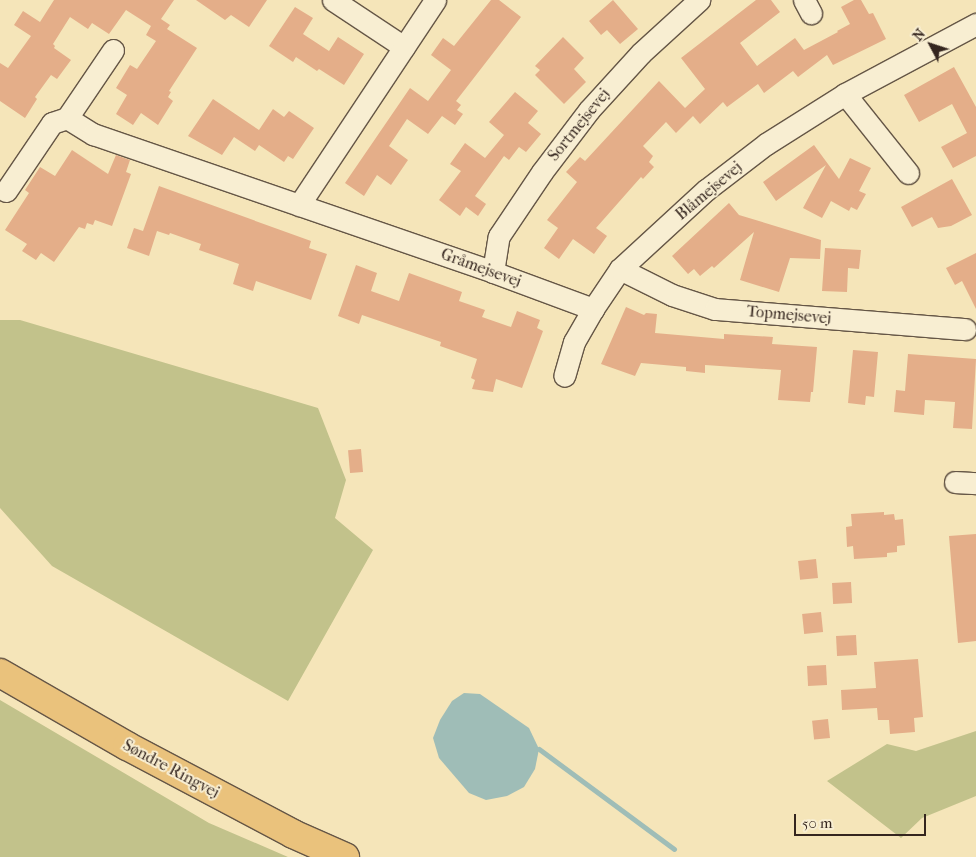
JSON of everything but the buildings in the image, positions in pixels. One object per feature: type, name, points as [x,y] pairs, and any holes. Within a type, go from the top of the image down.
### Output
[{"type":"main road","name":"Søndre Ringvej","points":[[0,673],[127,746],[293,834],[346,857]]},
{"type":"street","points":[[333,0],[404,47]]},
{"type":"street","points":[[299,204],[435,0]]},
{"type":"street","name":"Sortmejsevej","points":[[493,272],[499,236],[548,164],[589,110],[634,60],[699,0]]},
{"type":"street","name":"Blåmejsevej","points":[[593,309],[620,269],[714,185],[766,144],[845,94],[976,24]]},
{"type":"street","points":[[6,191],[52,123],[67,118],[113,50]]},
{"type":"street","points":[[845,94],[908,173]]},
{"type":"street","name":"Gråmejsevej","points":[[67,118],[92,134],[299,204],[593,309]]},
{"type":"street","name":"Topmejsevej","points":[[620,269],[672,295],[715,309],[965,329]]},
{"type":"street","points":[[564,376],[574,342],[593,309]]},
{"type":"green space","points":[[0,320],[20,320],[318,408],[346,480],[335,518],[373,550],[288,701],[52,566],[0,508]]},
{"type":"green space","points":[[0,700],[209,823],[288,857],[0,857]]},
{"type":"green space","points":[[976,731],[976,796],[922,818],[901,838],[827,781],[887,744],[916,751]]},
{"type":"water","points":[[464,693],[480,694],[529,728],[539,749],[535,769],[524,787],[507,796],[486,800],[469,793],[439,758],[433,738],[440,720],[452,701]]},
{"type":"waterway","points":[[539,749],[674,849]]}]
